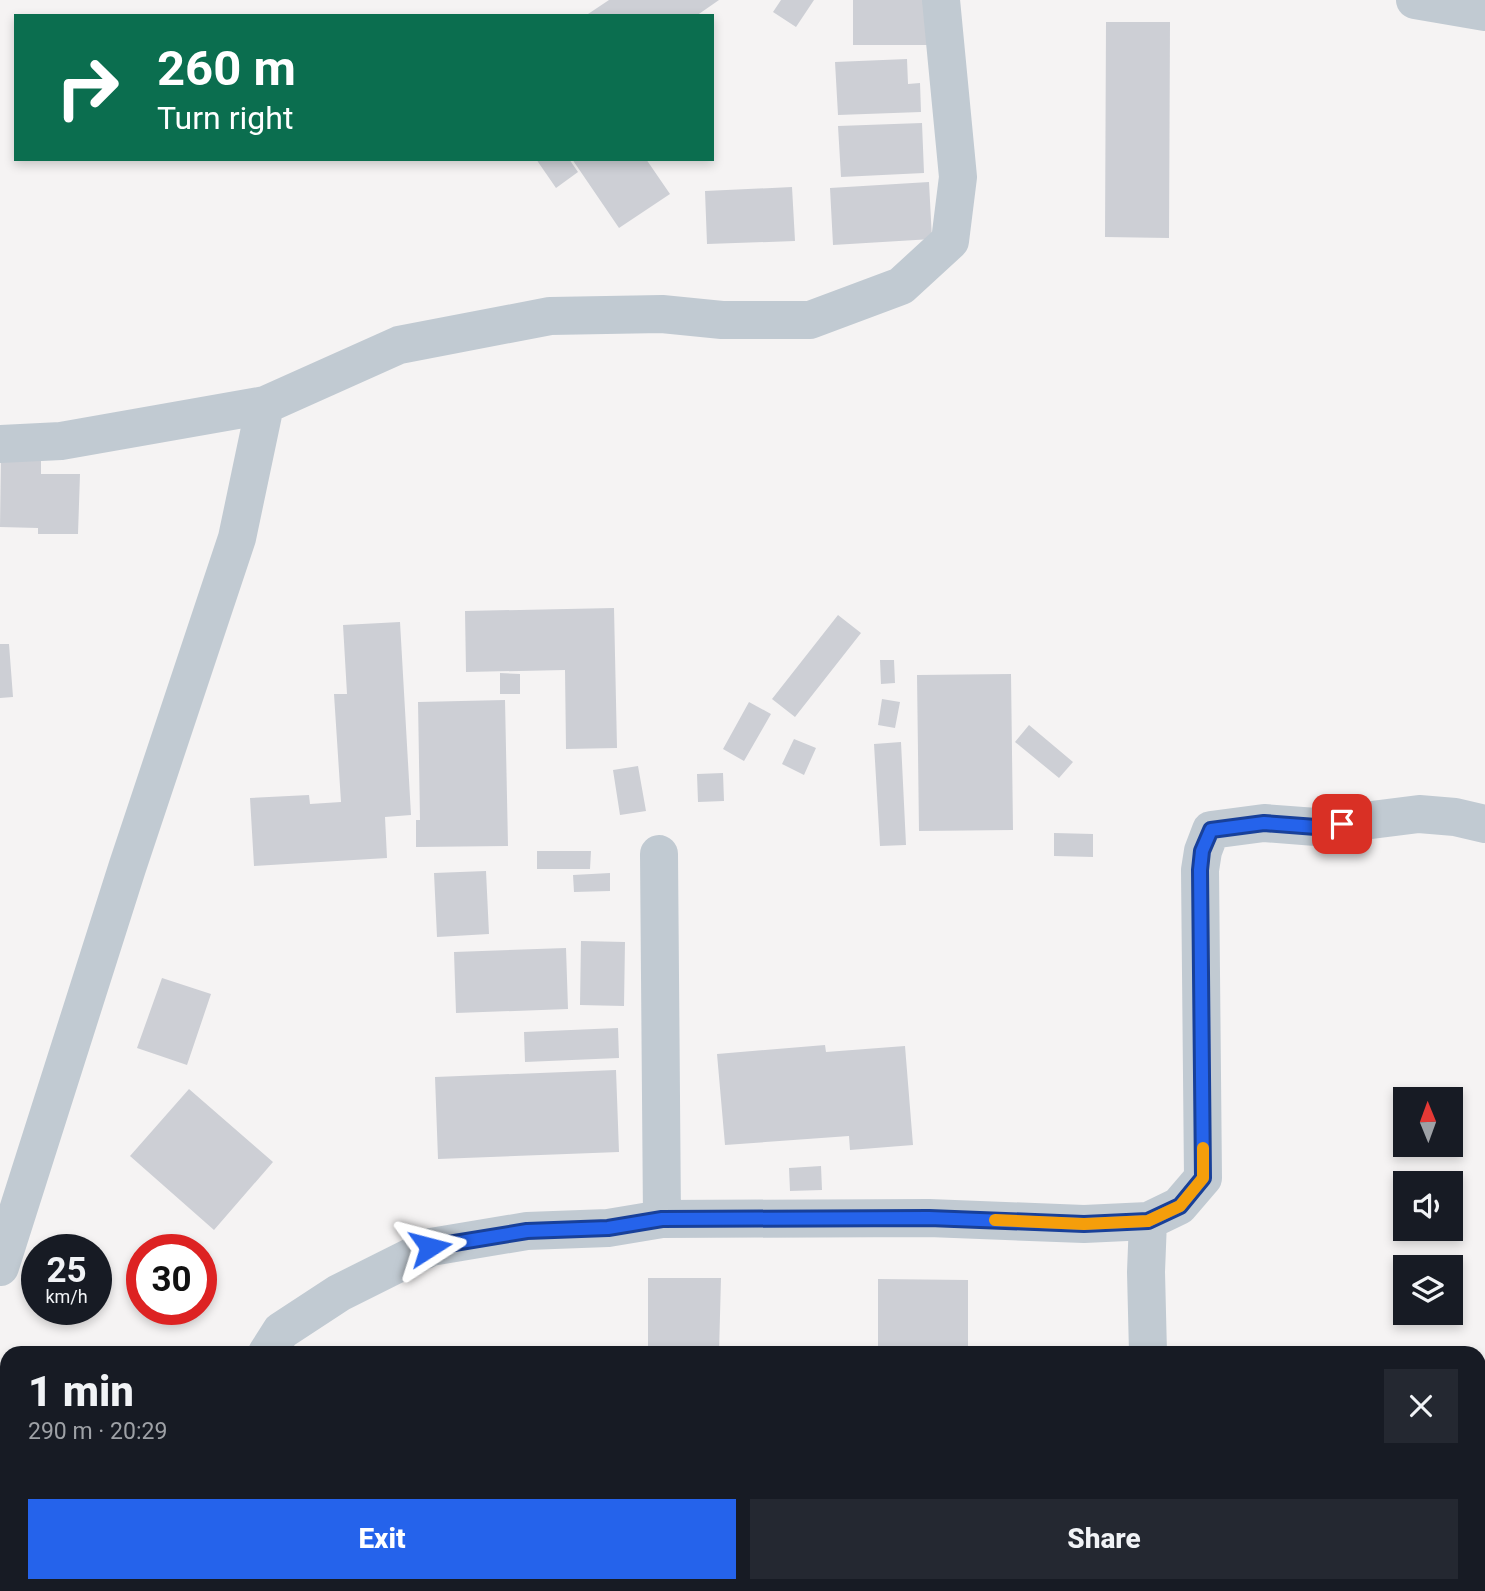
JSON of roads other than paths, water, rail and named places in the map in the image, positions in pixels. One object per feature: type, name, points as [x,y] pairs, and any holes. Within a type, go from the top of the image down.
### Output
[{"type":"street","points":[[0,443],[61,441],[265,405],[399,345],[550,316],[662,314],[722,320],[810,320],[901,286],[950,241],[958,177],[941,0]]},
{"type":"street","points":[[1415,0],[1485,12]]},
{"type":"street","points":[[0,1267],[123,881],[237,538],[265,405]]},
{"type":"street","points":[[271,1346],[281,1331],[339,1293],[430,1247],[527,1231],[608,1228],[662,1219],[929,1218],[1084,1224],[1148,1221],[1180,1206],[1203,1178],[1200,870],[1202,851],[1211,830],[1264,823],[1316,827],[1419,814],[1455,817],[1485,824]]},
{"type":"street","points":[[659,854],[662,1219]]},
{"type":"street","points":[[1148,1221],[1148,1346]]}]
